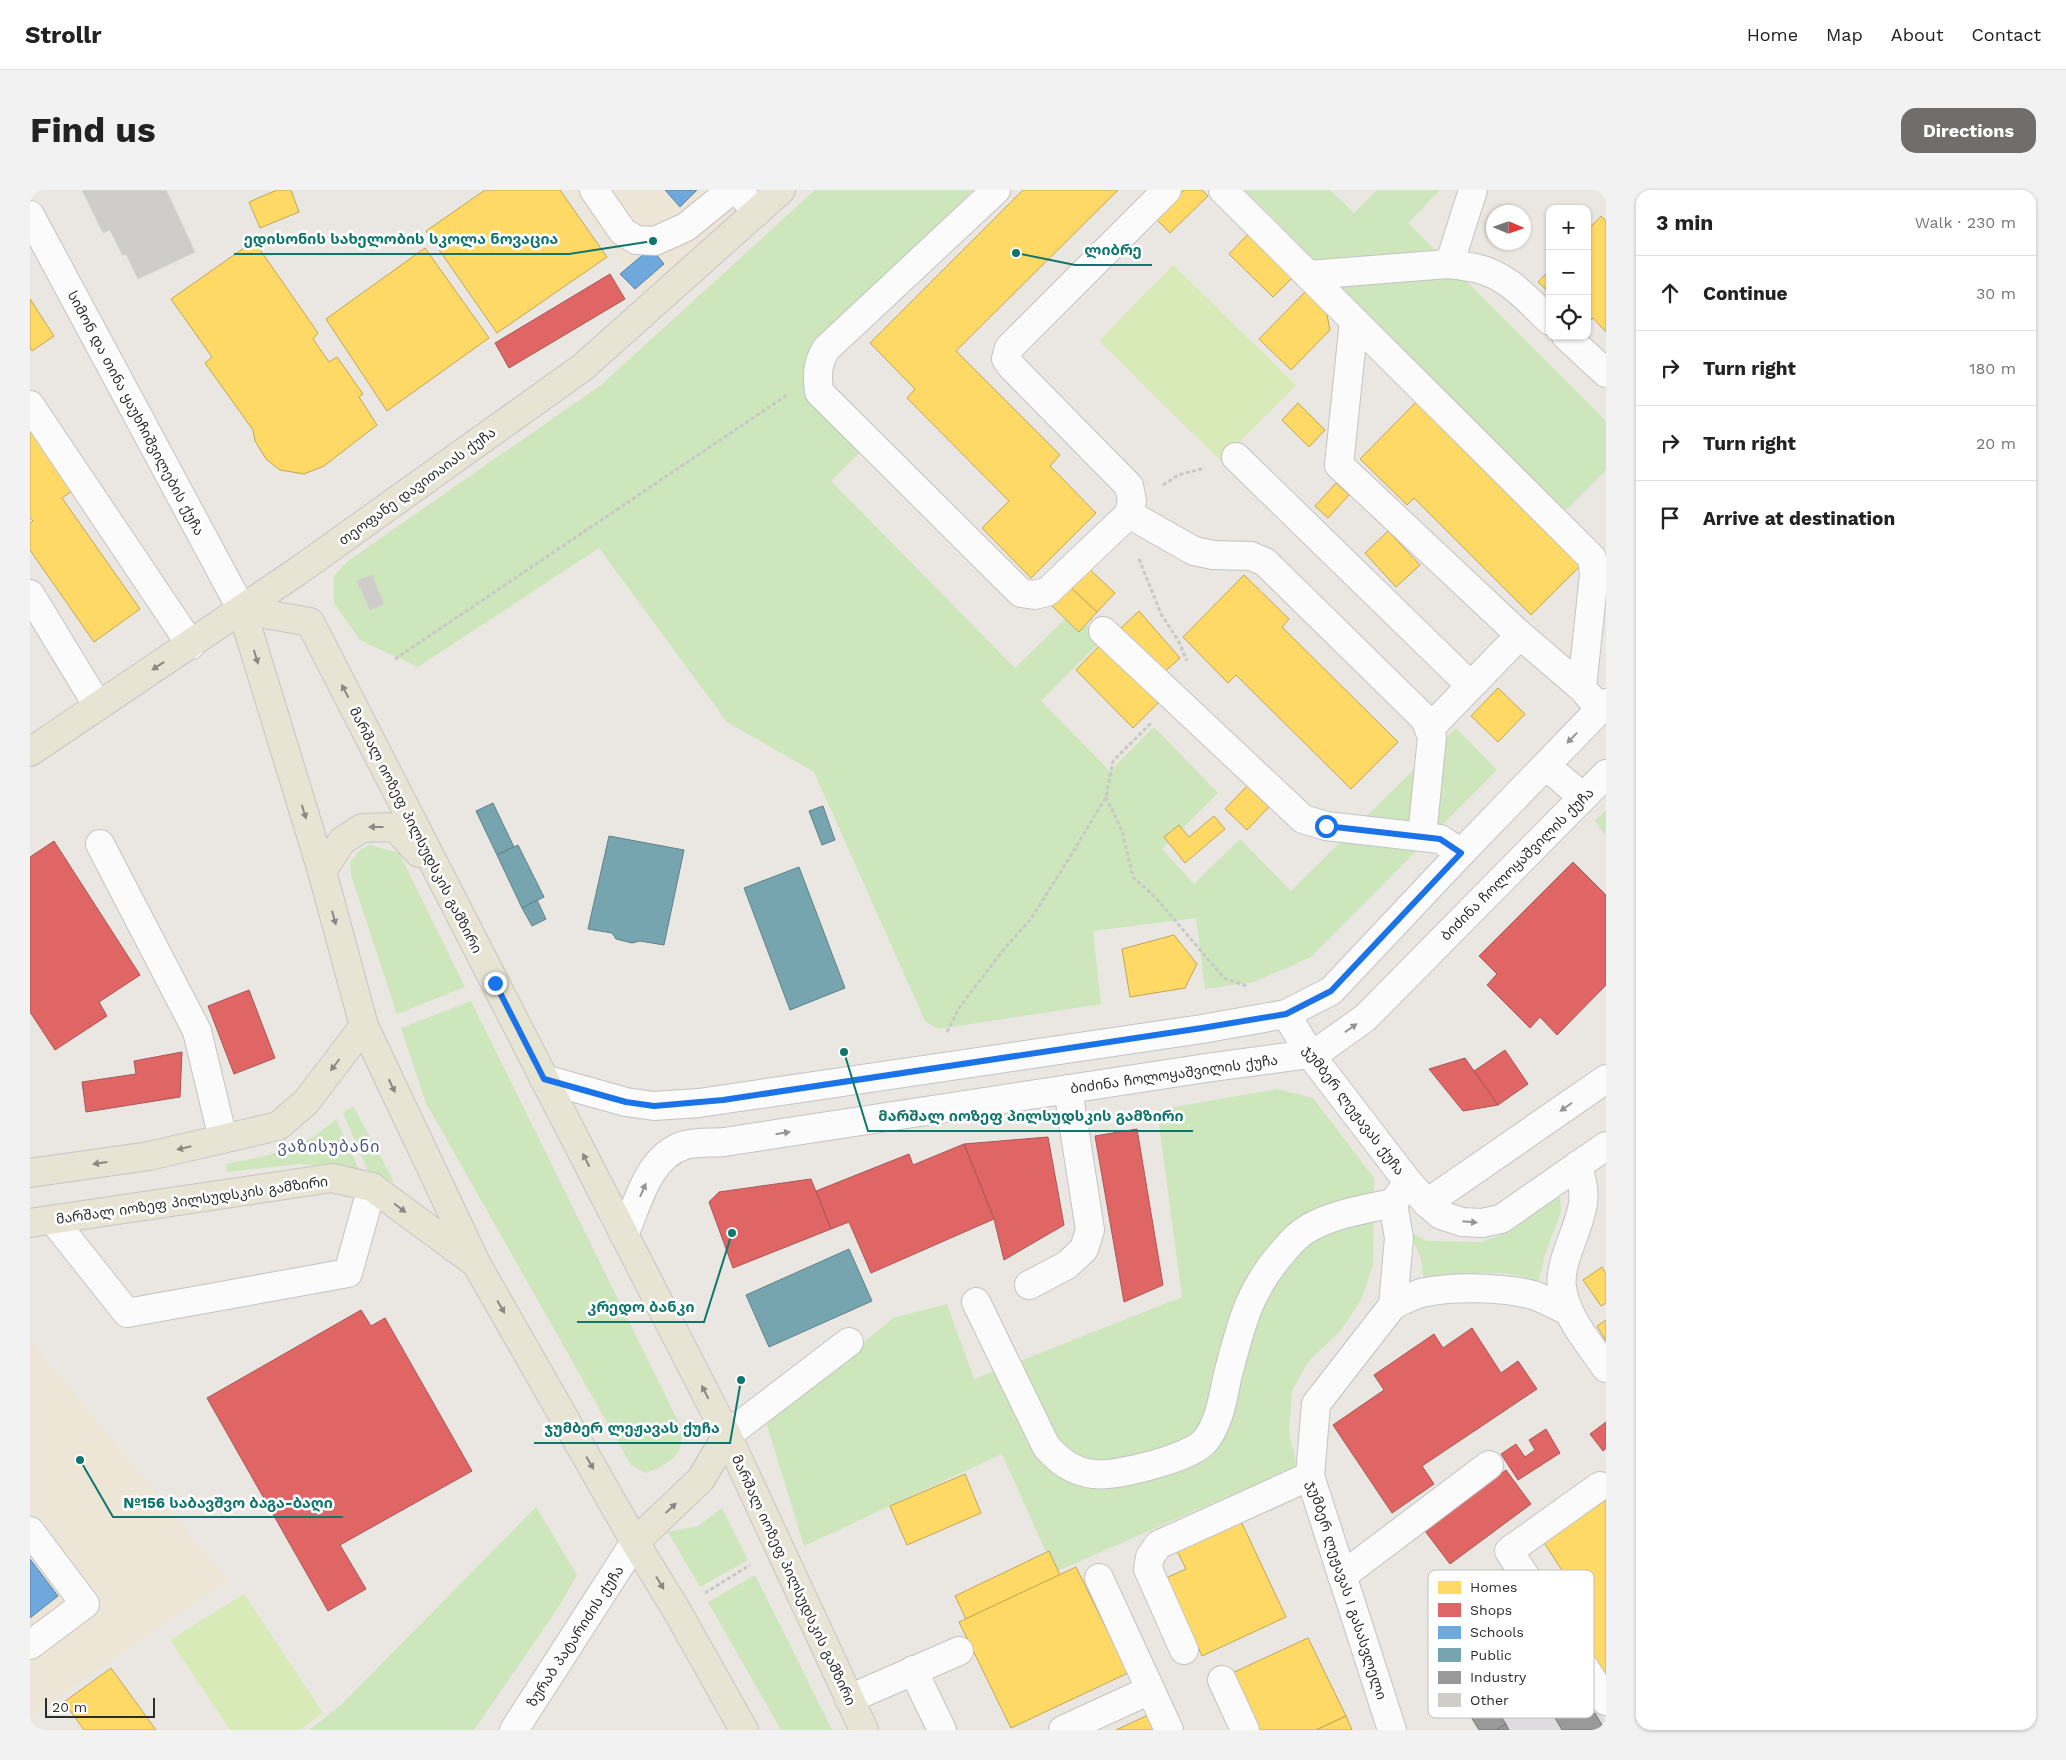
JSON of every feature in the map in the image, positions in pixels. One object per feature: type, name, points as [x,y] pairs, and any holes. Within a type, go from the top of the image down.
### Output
[{"type":"main road","name":"თეოფანე დავითაიას ქუჩა","points":[[30,752],[242,610],[583,367],[781,190]]},
{"type":"main road","name":"მარშალ იოზეფ პილსუდსკის გამზირი","points":[[744,1730],[477,1265],[364,1026],[322,871],[242,610],[310,622],[727,1435],[864,1730]]},
{"type":"main road","points":[[322,871],[342,841],[362,828],[395,827],[439,874]]},
{"type":"main road","points":[[30,1173],[149,1156],[278,1126],[306,1102],[364,1026]]},
{"type":"main road","name":"მარშალ იოზეფ პილსუდსკის გამზირი","points":[[42,1222],[332,1178],[372,1187],[477,1265]]},
{"type":"main road","points":[[635,1542],[702,1479],[727,1435]]},
{"type":"street","points":[[594,190],[623,232],[636,240],[655,241],[686,227],[729,192],[742,194],[757,212]]},
{"type":"street","points":[[996,190],[826,349],[820,360],[817,375],[819,392],[1021,593],[1047,592],[1132,511]]},
{"type":"street","points":[[1167,190],[1009,348],[1006,359],[1012,368],[1129,486],[1132,511],[1194,552],[1213,555],[1250,556],[1265,562],[1425,719],[1432,737],[1422,836]]},
{"type":"street","points":[[1223,190],[1592,558],[1594,574],[1582,688]]},
{"type":"street","points":[[1448,264],[1473,190]]},
{"type":"street","name":"სიმონ და თინა ყაუხჩიშვილების ქუჩა","points":[[30,215],[242,610]]},
{"type":"street","points":[[1308,275],[1448,264],[1475,268],[1497,275],[1512,285],[1546,317]]},
{"type":"street","points":[[544,1079],[636,1104],[654,1106],[699,1103],[1192,1030],[1286,1014],[1331,991],[1603,706],[1520,635],[1339,465],[1354,321]]},
{"type":"street","points":[[1570,340],[1606,373]]},
{"type":"street","points":[[30,405],[190,645]]},
{"type":"street","points":[[1236,457],[1470,685]]},
{"type":"street","points":[[30,594],[98,706]]},
{"type":"street","points":[[1103,631],[1303,819],[1326,826],[1440,839],[1461,853]]},
{"type":"street","points":[[1429,729],[1520,635]]},
{"type":"street","points":[[1546,766],[1583,797]]},
{"type":"street","name":"ბიძინა ჩოლოყაშვილის ქუჩა","points":[[624,1235],[650,1174],[663,1156],[686,1145],[724,1142],[1206,1068],[1310,1054],[1320,1050],[1366,1018],[1606,774]]},
{"type":"street","points":[[100,844],[197,1031],[224,1139]]},
{"type":"street","name":"ჯუმბერ ლეჟავას ქუჩა","points":[[1286,1014],[1400,1192],[1427,1203],[1441,1215],[1462,1222],[1482,1223],[1501,1219],[1606,1146]]},
{"type":"street","points":[[1427,1203],[1606,1079]]},
{"type":"street","points":[[1029,1286],[1067,1265],[1084,1249],[1090,1230],[1068,1090]]},
{"type":"street","points":[[1578,1165],[1584,1190],[1583,1204],[1564,1262],[1561,1287],[1568,1311],[1606,1368]]},
{"type":"street","points":[[42,1222],[127,1313],[348,1273],[372,1187]]},
{"type":"street","points":[[976,1302],[1046,1446],[1060,1462],[1078,1471],[1094,1474],[1122,1473],[1186,1454],[1204,1442],[1215,1424],[1244,1312],[1257,1286],[1272,1264],[1292,1241],[1309,1228],[1400,1192],[1399,1238],[1393,1305],[1420,1294],[1436,1291],[1507,1291],[1535,1296],[1568,1311]]},
{"type":"street","name":"ჯუმბერ ლეჟავას I გასასვლელი","points":[[1392,1730],[1310,1476],[1316,1404],[1393,1305]]},
{"type":"street","points":[[727,1435],[849,1342]]},
{"type":"street","points":[[1342,1576],[1489,1465]]},
{"type":"street","points":[[1184,1650],[1148,1569],[1150,1557],[1158,1545],[1310,1476]]},
{"type":"street","points":[[1521,1570],[1509,1551],[1600,1486]]},
{"type":"street","points":[[30,1531],[85,1604],[30,1645]]},
{"type":"street","name":"ზურაბ პატარიძის ქუჩა","points":[[514,1730],[635,1542]]},
{"type":"street","points":[[1099,1578],[1169,1730]]},
{"type":"street","points":[[849,1699],[959,1651]]},
{"type":"street","points":[[913,1670],[942,1730]]},
{"type":"street","points":[[1222,1680],[1245,1730]]},
{"type":"street","points":[[1594,1682],[1606,1701]]},
{"type":"street","points":[[1063,1730],[1150,1690]]},
{"type":"path","points":[[395,659],[817,375]]},
{"type":"path","points":[[1189,664],[1184,658],[1178,640],[1161,614],[1143,570],[1133,543],[1132,511],[1178,475],[1213,466],[1236,457]]},
{"type":"path","points":[[945,1034],[959,1008],[977,982],[1030,920],[1106,797],[1113,761],[1175,699]]},
{"type":"path","points":[[1106,797],[1122,831],[1133,876],[1156,898],[1224,978],[1254,989]]},
{"type":"path","points":[[704,1594],[750,1565]]},
{"type":"shaded area","points":[[569,190],[756,190],[644,293]]},
{"type":"shaded area","points":[[30,1340],[228,1580],[30,1717]]},
{"type":"shaded area","points":[[1594,1702],[1606,1722],[1606,1730],[1509,1730],[1501,1718],[1594,1718]]},
{"type":"green space","points":[[815,190],[973,190],[806,358],[803,373],[809,391],[866,446],[831,481],[1015,668],[1073,611],[1102,640],[1041,701],[1110,771],[1154,727],[1218,793],[1162,849],[1194,884],[1240,839],[1291,891],[1456,728],[1497,770],[1311,957],[1254,982],[1205,989],[1196,918],[1093,931],[1101,1004],[938,1029],[925,1021],[814,772],[727,722],[599,548],[418,667],[360,640],[334,603],[334,576],[348,561],[601,385]]},
{"type":"green space","points":[[1245,190],[1330,190],[1354,213],[1377,190],[1440,190],[1408,223],[1606,421],[1606,470],[1565,511]]},
{"type":"green space","points":[[1173,265],[1296,385],[1221,461],[1099,341]]},
{"type":"green space","points":[[1606,810],[1606,836],[1595,821]]},
{"type":"green space","points":[[370,845],[399,853],[465,987],[397,1014],[351,875],[350,862],[360,850]]},
{"type":"green space","points":[[471,1001],[681,1427],[681,1443],[676,1454],[662,1466],[645,1473],[631,1465],[426,1103],[401,1028]]},
{"type":"green space","points":[[1277,1089],[1313,1098],[1374,1178],[1373,1265],[1361,1300],[1342,1329],[1308,1362],[1292,1391],[1289,1432],[1297,1466],[1055,1572],[1002,1454],[804,1546],[767,1425],[778,1414],[893,1318],[947,1304],[974,1379],[1182,1297],[1157,1110]]},
{"type":"green space","points":[[353,1106],[394,1182],[369,1173],[343,1113]]},
{"type":"green space","points":[[336,1119],[359,1170],[299,1164],[227,1172],[226,1164],[269,1155],[314,1137]]},
{"type":"green space","points":[[1560,1196],[1561,1212],[1545,1255],[1538,1283],[1510,1274],[1481,1273],[1424,1283],[1421,1259],[1409,1232],[1428,1241],[1481,1242],[1509,1232]]},
{"type":"green space","points":[[536,1507],[577,1575],[558,1608],[474,1730],[309,1730],[340,1706]]},
{"type":"green space","points":[[722,1508],[748,1560],[700,1587],[668,1532],[698,1526]]},
{"type":"green space","points":[[755,1575],[832,1730],[781,1730],[708,1602]]},
{"type":"green space","points":[[244,1594],[323,1713],[299,1730],[230,1730],[170,1640]]},
{"type":"building: Homes","points":[[277,190],[291,190],[299,212],[260,228],[249,202]]},
{"type":"building: Homes","points":[[485,190],[560,190],[607,257],[497,333],[426,231]]},
{"type":"building: Homes","points":[[1023,190],[1118,190],[956,351],[1060,455],[1050,466],[1096,513],[1031,578],[982,528],[1009,501],[907,398],[915,389],[870,343]]},
{"type":"building: Homes","points":[[1184,190],[1202,190],[1208,196],[1170,233],[1155,218]]},
{"type":"building: Homes","points":[[1601,216],[1606,221],[1606,332],[1593,318],[1591,320],[1591,227]]},
{"type":"building: Homes","points":[[1254,228],[1298,272],[1273,297],[1229,254]]},
{"type":"building: Homes","points":[[254,241],[318,333],[313,339],[329,362],[337,357],[363,394],[359,397],[377,425],[324,466],[304,474],[280,470],[266,459],[255,441],[253,430],[205,363],[212,357],[171,299]]},
{"type":"building: Homes","points":[[425,248],[489,338],[387,411],[326,319]]},
{"type":"building: Homes","points":[[1546,274],[1546,289],[1538,282]]},
{"type":"building: Homes","points":[[1306,291],[1326,310],[1330,330],[1291,370],[1259,339]]},
{"type":"building: Homes","points":[[30,299],[54,336],[32,351],[30,348]]},
{"type":"building: Homes","points":[[1423,395],[1468,440],[1461,448],[1580,566],[1531,615],[1414,498],[1407,505],[1360,459]]},
{"type":"building: Homes","points":[[1298,403],[1325,430],[1309,447],[1282,420]]},
{"type":"building: Homes","points":[[30,423],[76,488],[62,498],[140,609],[94,642],[30,550],[30,523],[33,521],[30,518]]},
{"type":"building: Homes","points":[[1336,483],[1349,495],[1328,518],[1315,506]]},
{"type":"building: Homes","points":[[1388,531],[1420,565],[1396,587],[1365,553]]},
{"type":"building: Homes","points":[[1087,567],[1115,593],[1097,612],[1069,586]]},
{"type":"building: Homes","points":[[1244,575],[1289,619],[1282,627],[1398,742],[1351,789],[1236,675],[1228,683],[1183,637]]},
{"type":"building: Homes","points":[[1069,586],[1097,612],[1079,632],[1051,605]]},
{"type":"building: Homes","points":[[1139,611],[1180,658],[1161,675],[1120,629]]},
{"type":"building: Homes","points":[[1100,645],[1158,703],[1133,728],[1076,670]]},
{"type":"building: Homes","points":[[1498,688],[1525,714],[1498,742],[1471,716]]},
{"type":"building: Homes","points":[[1247,786],[1269,807],[1247,830],[1225,809]]},
{"type":"building: Homes","points":[[1214,816],[1225,829],[1185,863],[1164,837],[1179,825],[1189,837]]},
{"type":"building: Homes","points":[[1174,935],[1197,964],[1185,988],[1130,997],[1122,949]]},
{"type":"building: Homes","points":[[1602,1267],[1606,1274],[1606,1303],[1601,1306],[1583,1280]]},
{"type":"building: Homes","points":[[1606,1320],[1606,1341],[1597,1326]]},
{"type":"building: Homes","points":[[965,1474],[981,1513],[907,1545],[890,1506]]},
{"type":"building: Homes","points":[[1606,1500],[1606,1677],[1594,1659],[1594,1570],[1562,1570],[1543,1541]]},
{"type":"building: Homes","points":[[1238,1515],[1286,1617],[1202,1656],[1166,1578],[1186,1569],[1174,1545]]},
{"type":"building: Homes","points":[[1049,1551],[1060,1575],[966,1619],[955,1596]]},
{"type":"building: Homes","points":[[1076,1567],[1128,1673],[1011,1728],[959,1622]]},
{"type":"building: Homes","points":[[1308,1638],[1346,1716],[1316,1730],[1256,1730],[1230,1674]]},
{"type":"building: Homes","points":[[111,1668],[156,1730],[84,1730],[64,1702]]},
{"type":"building: Homes","points":[[1148,1715],[1155,1730],[1116,1730]]},
{"type":"building: Homes","points":[[1346,1716],[1352,1730],[1316,1730]]},
{"type":"building: Shops","points":[[610,274],[625,299],[509,368],[495,343]]},
{"type":"building: Shops","points":[[54,841],[140,975],[99,1002],[107,1016],[55,1050],[30,1012],[30,857]]},
{"type":"building: Shops","points":[[1573,862],[1606,895],[1606,985],[1557,1035],[1540,1017],[1530,1028],[1487,985],[1497,974],[1479,956]]},
{"type":"building: Shops","points":[[249,990],[275,1058],[234,1074],[208,1006]]},
{"type":"building: Shops","points":[[1505,1050],[1528,1084],[1498,1105],[1474,1071]]},
{"type":"building: Shops","points":[[182,1052],[180,1097],[86,1112],[82,1082],[136,1074],[134,1061]]},
{"type":"building: Shops","points":[[1465,1058],[1498,1105],[1463,1111],[1429,1069]]},
{"type":"building: Shops","points":[[1137,1129],[1163,1285],[1124,1302],[1095,1136]]},
{"type":"building: Shops","points":[[1048,1137],[1064,1225],[1004,1260],[994,1219],[964,1144]]},
{"type":"building: Shops","points":[[964,1144],[994,1219],[871,1273],[849,1222],[831,1229],[816,1191],[909,1154],[913,1165]]},
{"type":"building: Shops","points":[[811,1179],[831,1229],[733,1268],[709,1202],[719,1192]]},
{"type":"building: Shops","points":[[361,1310],[371,1326],[385,1318],[472,1471],[340,1545],[366,1589],[328,1611],[207,1398]]},
{"type":"building: Shops","points":[[1472,1328],[1501,1373],[1518,1361],[1537,1389],[1422,1466],[1434,1484],[1392,1513],[1333,1425],[1384,1390],[1374,1375],[1434,1334],[1443,1348]]},
{"type":"building: Shops","points":[[1606,1422],[1606,1448],[1603,1451],[1590,1434]]},
{"type":"building: Shops","points":[[1546,1429],[1560,1453],[1518,1480],[1501,1454],[1516,1444],[1525,1457],[1535,1450],[1529,1440]]},
{"type":"building: Shops","points":[[1506,1470],[1531,1504],[1450,1564],[1425,1531]]},
{"type":"building: Schools","points":[[665,190],[697,190],[680,207]]},
{"type":"building: Schools","points":[[651,248],[664,264],[635,289],[620,274]]},
{"type":"building: Schools","points":[[30,1559],[58,1596],[30,1618]]},
{"type":"building: Public","points":[[493,803],[514,847],[497,855],[476,811]]},
{"type":"building: Public","points":[[823,806],[835,840],[822,845],[809,811]]},
{"type":"building: Public","points":[[609,836],[684,850],[664,945],[640,941],[632,943],[616,939],[612,933],[588,929]]},
{"type":"building: Public","points":[[518,845],[544,897],[522,908],[497,855]]},
{"type":"building: Public","points":[[799,867],[845,988],[790,1010],[744,888]]},
{"type":"building: Public","points":[[537,900],[546,919],[532,926],[522,908]]},
{"type":"building: Public","points":[[849,1249],[872,1301],[769,1347],[746,1295]]},
{"type":"building: Industry","points":[[1595,1713],[1605,1730],[1562,1730],[1555,1718],[1594,1718]]},
{"type":"building: Industry","points":[[1472,1718],[1502,1718],[1506,1724],[1496,1730],[1479,1730]]},
{"type":"building: Industry","points":[[1506,1724],[1509,1730],[1496,1730]]},
{"type":"building: Other","points":[[82,190],[166,190],[195,252],[138,279],[126,254],[123,256],[110,230],[103,233]]},
{"type":"building: Other","points":[[372,575],[384,604],[370,610],[357,581]]},
{"type":"place","name":"ედისონის სახელობის სკოლა ნოვაცია","points":[[653,241]]},
{"type":"place","name":"ლიბრე","points":[[1016,253]]},
{"type":"place","name":"მარშალ იოზეფ პილსუდსკის გამზირი","points":[[844,1052]]},
{"type":"place","name":"კრედო ბანკი","points":[[732,1233]]},
{"type":"place","name":"ჯუმბერ ლეჟავას ქუჩა","points":[[741,1380]]},
{"type":"place","name":"№156 საბავშვო ბაგა-ბაღი","points":[[80,1460]]},
{"type":"district","name":"ვაზისუბანი","points":[[329,1146]]},
{"type":"route","points":[[495,983],[544,1079],[626,1102],[654,1106],[723,1100],[1286,1014],[1331,991],[1461,853],[1440,839],[1326,826]]}]
